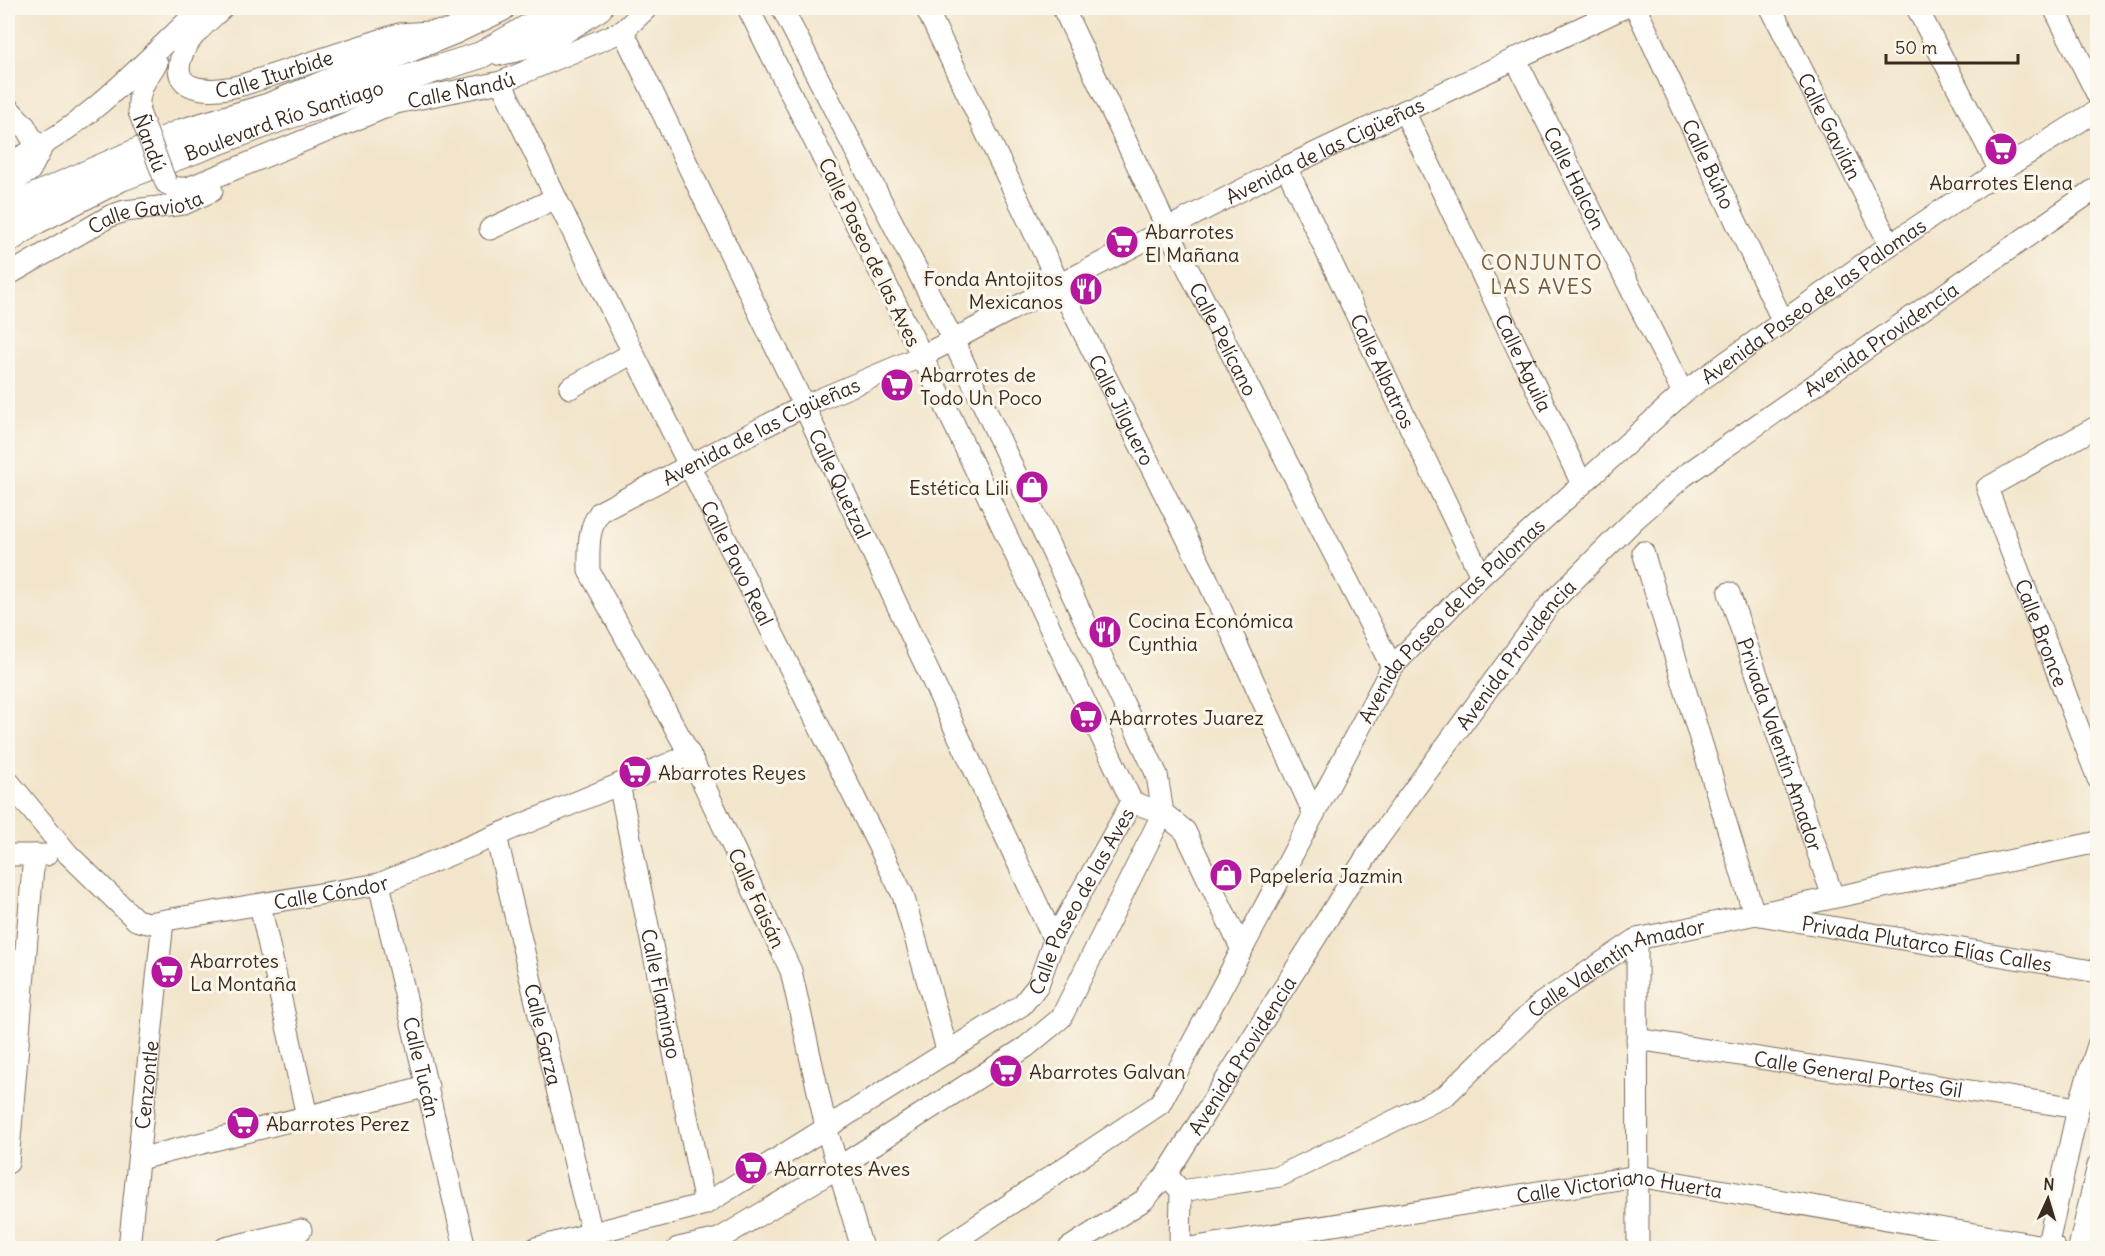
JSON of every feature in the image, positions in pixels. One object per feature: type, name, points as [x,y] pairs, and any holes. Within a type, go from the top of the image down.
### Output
[{"type":"main road","name":"Boulevard Río Santiago","points":[[8,208],[182,132],[267,108],[454,31],[502,8]]},
{"type":"main road","name":"Boulevard Río Santiago","points":[[8,240],[36,221],[122,178],[284,117],[482,55],[562,8]]},
{"type":"main road","points":[[482,55],[545,42],[599,8]]},
{"type":"main road","points":[[8,182],[28,169],[38,150]]},
{"type":"street","name":"Calle Iturbide","points":[[201,8],[180,58],[182,77],[194,87],[213,90],[242,86],[399,34],[454,31]]},
{"type":"street","name":"Calle Iturbide","points":[[8,163],[38,150],[121,86],[170,39],[222,8]]},
{"type":"street","name":"Calle Ñandú","points":[[166,183],[176,188],[188,188],[396,103],[501,82],[623,31],[647,8]]},
{"type":"street","name":"Calle Paseo de las Aves","points":[[536,1248],[705,1204],[1022,1005],[1038,984],[1054,940],[1132,802],[922,356],[748,8]]},
{"type":"street","name":"Calle Paseo de las Aves","points":[[678,1248],[719,1239],[839,1167],[1026,1047],[1061,1018],[1163,813],[1157,774],[953,340],[782,8]]},
{"type":"street","name":"Calle Jilguero","points":[[926,8],[1059,284],[1204,572],[1314,814]]},
{"type":"street","name":"Calle Pelícano","points":[[1063,8],[1167,228],[1392,667]]},
{"type":"street","name":"Avenida de las Cigüeñas","points":[[590,571],[589,536],[594,520],[600,512],[688,464],[804,406],[922,356],[1286,167],[1623,8]]},
{"type":"street","name":"Calle Búho","points":[[1636,8],[1783,322]]},
{"type":"street","name":"Calle Gavilán","points":[[1771,8],[1890,245]]},
{"type":"street","points":[[1917,8],[2000,171]]},
{"type":"street","points":[[2054,8],[2097,96]]},
{"type":"street","name":"Calle Quetzal","points":[[623,31],[804,406],[1054,940]]},
{"type":"street","name":"Ñandú","points":[[166,183],[140,112],[141,88],[170,39]]},
{"type":"street","name":"Calle Halcón","points":[[1515,58],[1683,393]]},
{"type":"street","name":"Calle Pavo Real","points":[[501,82],[556,198],[903,895],[948,1053]]},
{"type":"street","points":[[8,108],[25,126],[38,150]]},
{"type":"street","name":"Avenida Paseo de las Palomas","points":[[944,1248],[1160,1104],[1392,667],[1480,576],[1683,393],[1890,245],[2000,171],[2097,110]]},
{"type":"street","name":"Calle Águila","points":[[1404,111],[1582,484]]},
{"type":"street","name":"Calle Gaviota","points":[[8,275],[110,216],[125,211],[184,204],[261,168],[282,149]]},
{"type":"street","name":"Calle Albatros","points":[[1286,167],[1480,576]]},
{"type":"street","name":"Avenida Providencia","points":[[1070,1248],[1143,1200],[1166,1175],[1377,840],[1550,604],[1633,521],[1684,476],[2097,187]]},
{"type":"street","points":[[490,230],[556,198]]},
{"type":"street","points":[[570,388],[633,352]]},
{"type":"street","name":"Calle Bronce","points":[[2097,426],[1987,488],[2097,779]]},
{"type":"street","points":[[1643,552],[1754,914]]},
{"type":"street","name":"Calle Faisán","points":[[590,571],[690,754],[791,971],[826,1127],[862,1248]]},
{"type":"street","name":"Privada Valentín Amador","points":[[1729,593],[1833,897]]},
{"type":"street","name":"Calle Cóndor","points":[[8,781],[68,854],[136,920],[148,923],[379,884],[690,754]]},
{"type":"street","name":"Calle Flamingo","points":[[619,784],[705,1204]]},
{"type":"street","points":[[1132,802],[1163,813]]},
{"type":"street","name":"Calle Paseo de las Aves","points":[[1163,813],[1185,831],[1242,950]]},
{"type":"street","name":"Calle Garza","points":[[496,836],[592,1234]]},
{"type":"street","name":"Calle Valentín Amador","points":[[1181,1191],[1280,1176],[1445,1096],[1540,1004],[1638,939],[2097,842]]},
{"type":"street","points":[[8,855],[68,854]]},
{"type":"street","points":[[8,1163],[34,855]]},
{"type":"street","name":"Calle Tucán","points":[[379,884],[465,1248]]},
{"type":"street","points":[[260,904],[307,1116]]},
{"type":"street","name":"Privada Plutarco Elías Calles","points":[[1754,914],[2097,972]]},
{"type":"street","name":"Cenzontle","points":[[129,1248],[163,921]]},
{"type":"street","points":[[1638,939],[1638,1248]]},
{"type":"street","name":"Calle General Portes Gil","points":[[1637,1038],[2078,1108]]},
{"type":"street","points":[[2050,1248],[2078,1108],[2097,1045]]},
{"type":"street","points":[[139,1158],[428,1086]]},
{"type":"street","points":[[2079,1248],[2097,1165]]},
{"type":"street","points":[[1166,1175],[1181,1191],[1180,1248]]},
{"type":"street","name":"Calle Victoriano Huerta","points":[[1190,1248],[1638,1176],[2050,1248]]},
{"type":"street","points":[[225,1248],[301,1230]]},
{"type":"place","name":"Abarrotes Elena","points":[[2001,149]]},
{"type":"place","name":"Abarrotes El Mañana","points":[[1122,242]]},
{"type":"place","name":"Fonda Antojitos Mexicanos","points":[[1086,289]]},
{"type":"place","name":"Abarrotes de Todo Un Poco","points":[[897,385]]},
{"type":"place","name":"Estética Lili","points":[[1032,487]]},
{"type":"place","name":"Cocina Económica Cynthia","points":[[1105,632]]},
{"type":"place","name":"Abarrotes Juarez","points":[[1086,717]]},
{"type":"place","name":"Abarrotes Reyes","points":[[635,772]]},
{"type":"place","name":"Papelería Jazmin","points":[[1226,875]]},
{"type":"place","name":"Abarrotes La Montaña","points":[[167,972]]},
{"type":"place","name":"Abarrotes Galvan","points":[[1006,1071]]},
{"type":"place","name":"Abarrotes Perez","points":[[243,1123]]},
{"type":"place","name":"Abarrotes Aves","points":[[751,1168]]},
{"type":"district","name":"CONJUNTO LAS AVES","points":[[1542,274]]}]
